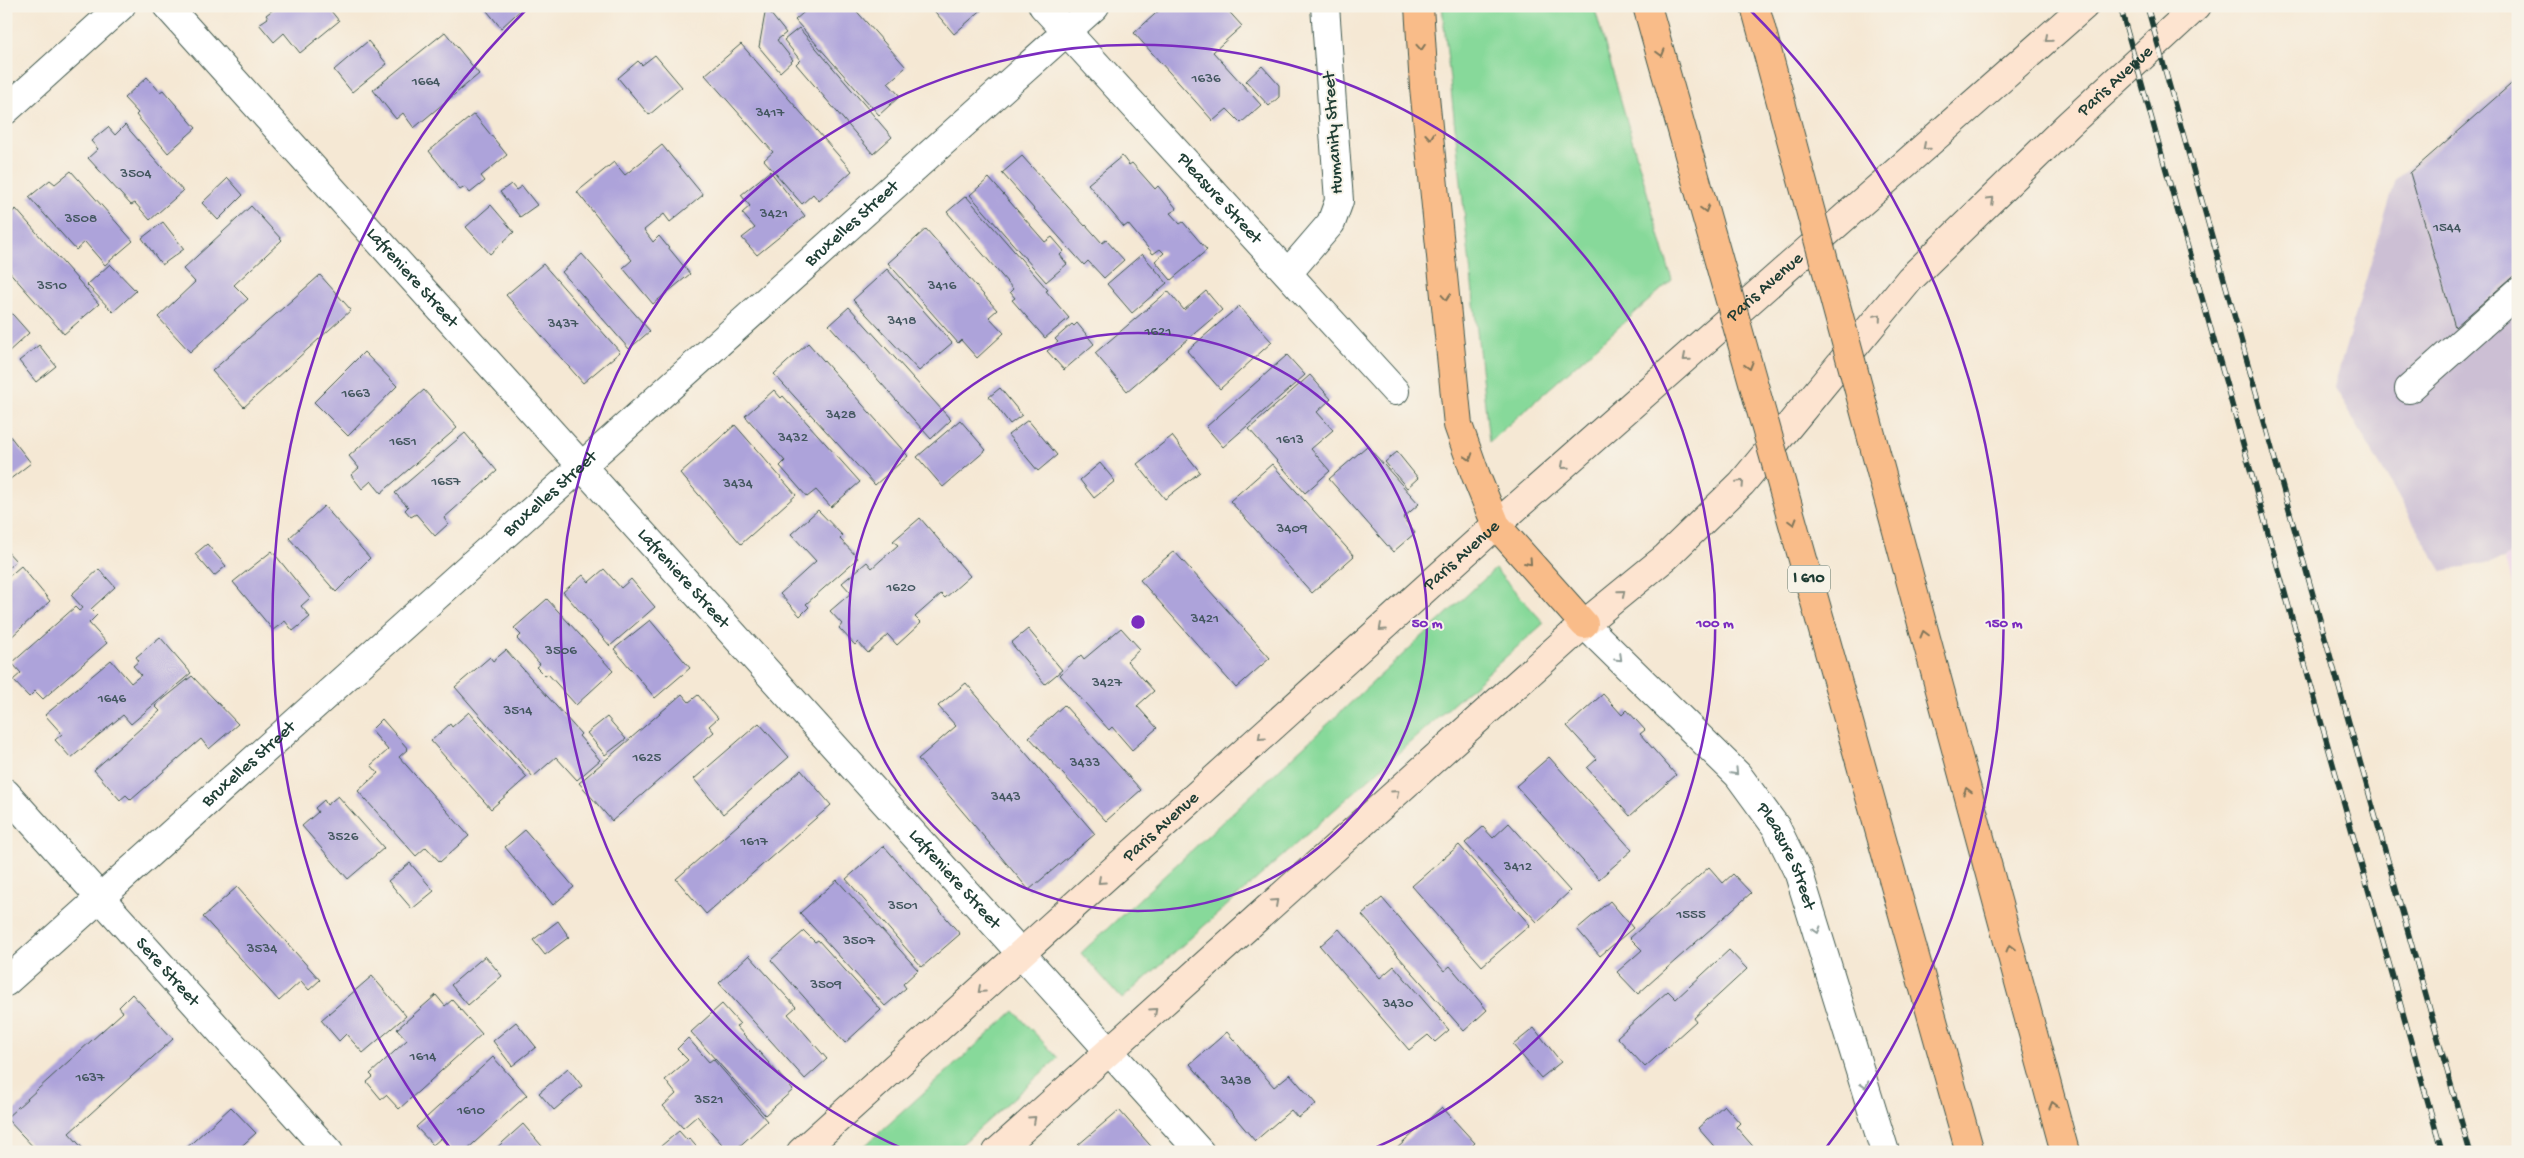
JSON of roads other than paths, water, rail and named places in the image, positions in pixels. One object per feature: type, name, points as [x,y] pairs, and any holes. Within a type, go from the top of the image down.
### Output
[{"type":"highway","points":[[1418,6],[1424,87],[1458,425],[1496,525],[1584,624]]},
{"type":"highway","name":"I 610","points":[[1647,6],[1970,1152]]},
{"type":"highway","points":[[1755,6],[2066,1152]]},
{"type":"street","points":[[6,110],[121,6]]},
{"type":"street","name":"Lafreniere Street","points":[[167,6],[1022,952],[1200,1152]]},
{"type":"street","name":"Pleasure Street","points":[[1043,6],[1395,391]]},
{"type":"street","name":"Bruxelles Street","points":[[6,982],[100,896],[583,468],[1095,6]]},
{"type":"street","name":"Humanity Street","points":[[1288,273],[1331,223],[1339,201],[1325,6]]},
{"type":"street","name":"Paris Avenue","points":[[801,1152],[1496,525],[2084,6]]},
{"type":"street","name":"Paris Avenue","points":[[997,1152],[1584,624],[1666,556],[1742,483],[1910,279],[2068,125],[2197,6]]},
{"type":"street","points":[[2409,389],[2518,292]]},
{"type":"street","name":"Pleasure Street","points":[[1584,624],[1738,775],[1776,827],[1799,874],[1885,1152]]},
{"type":"street","name":"Sere Street","points":[[6,793],[330,1152]]},
{"type":"railway","points":[[2120,6],[2442,1152]]},
{"type":"railway","points":[[2147,6],[2470,1152]]}]
